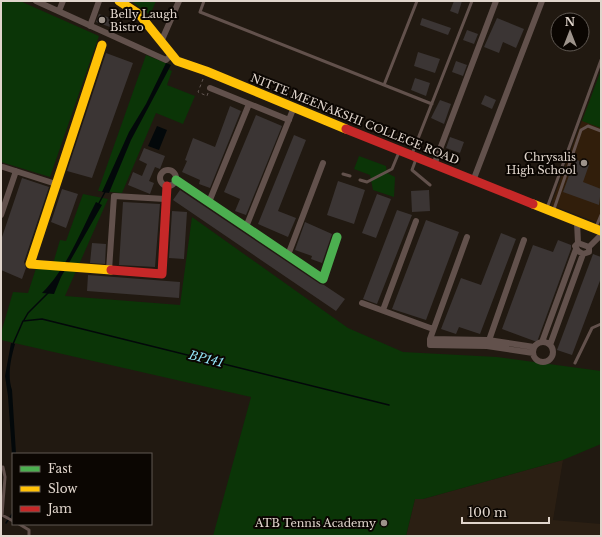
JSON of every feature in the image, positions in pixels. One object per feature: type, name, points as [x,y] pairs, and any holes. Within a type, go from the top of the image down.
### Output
[{"type":"street","points":[[36,1],[166,60],[171,55]]},
{"type":"street","points":[[59,11],[63,1]]},
{"type":"street","points":[[90,26],[99,1]]},
{"type":"street","name":"NITTE MEENAKSHI COLLEGE ROAD","points":[[120,1],[139,14],[177,61],[206,70],[399,151],[599,232]]},
{"type":"street","points":[[161,42],[179,1]]},
{"type":"street","points":[[434,165],[496,1]]},
{"type":"street","points":[[473,181],[542,1]]},
{"type":"street","points":[[102,45],[30,264],[162,274],[165,199],[167,186]]},
{"type":"street","points":[[210,88],[289,120]]},
{"type":"street","points":[[209,202],[249,104]]},
{"type":"street","points":[[246,227],[294,107]]},
{"type":"street","points":[[288,255],[322,163]]},
{"type":"street","points":[[4,167],[56,184]]},
{"type":"street","points":[[167,186],[160,180],[164,171],[169,170],[173,172],[176,180],[323,279],[337,237]]},
{"type":"street","points":[[1,215],[16,171]]},
{"type":"street","points":[[167,186],[172,185],[176,180]]},
{"type":"street","points":[[109,270],[114,196],[165,199]]},
{"type":"street","points":[[383,310],[416,221]]},
{"type":"street","points":[[534,350],[542,342],[577,246],[577,222]]},
{"type":"street","points":[[583,254],[589,252],[589,247],[599,232]]},
{"type":"street","points":[[467,236],[433,329],[430,345],[487,343],[534,350]]},
{"type":"street","points":[[487,343],[524,240]]},
{"type":"street","points":[[577,246],[589,247]]},
{"type":"street","points":[[577,246],[583,254]]},
{"type":"street","points":[[534,350],[539,361],[548,360],[552,354],[550,346],[583,254]]},
{"type":"street","points":[[362,303],[433,329]]},
{"type":"street","points":[[542,342],[550,346]]},
{"type":"lane","points":[[204,1],[200,12],[432,104]]},
{"type":"lane","points":[[384,85],[417,1]]},
{"type":"lane","points":[[430,185],[412,170],[414,157],[432,104],[472,1]]},
{"type":"lane","points":[[549,211],[601,60]]},
{"type":"lane","points":[[549,211],[581,130],[588,126],[601,131]]},
{"type":"lane","points":[[360,180],[368,182],[392,169],[399,151]]},
{"type":"lane","points":[[343,174],[350,176]]},
{"type":"lane","points":[[599,232],[601,215]]},
{"type":"lane","points":[[575,364],[592,328],[601,324]]},
{"type":"lane","points":[[1,468],[3,468],[5,476],[2,516],[12,521]]},
{"type":"lane","points":[[21,525],[29,530],[29,536]]},
{"type":"shaded area","points":[[166,63],[171,65],[131,140],[109,193],[102,192],[129,132],[146,104]]},
{"type":"shaded area","name":"Chrysalis High School","points":[[591,96],[601,100],[601,224],[551,205]]},
{"type":"shaded area","points":[[157,126],[167,130],[159,150],[148,146]]},
{"type":"shaded area","points":[[96,202],[102,205],[61,277],[54,294],[42,293],[59,273]]},
{"type":"shaded area","points":[[11,343],[15,344],[10,373],[16,453],[12,454],[8,396],[5,376]]},
{"type":"shaded area","points":[[563,460],[553,520],[601,524],[601,536],[406,536],[415,499],[423,499]]},
{"type":"green space","points":[[1,1],[20,1],[99,36],[50,177],[1,162]]},
{"type":"green space","points":[[131,1],[156,1],[150,15]]},
{"type":"green space","points":[[146,55],[171,65],[168,69],[172,71],[167,85],[195,96],[183,124],[156,113],[122,193],[98,191]]},
{"type":"green space","points":[[601,70],[601,128],[582,121]]},
{"type":"green space","points":[[359,156],[386,166],[387,173],[395,177],[394,197],[373,190],[370,175],[354,169]]},
{"type":"green space","points":[[83,194],[108,199],[65,296],[180,305],[192,217],[348,328],[403,352],[497,357],[601,371],[601,444],[563,460],[423,499],[415,499],[406,536],[213,536],[251,397],[1,340],[1,333],[13,292],[28,293],[38,262],[52,267],[60,240],[66,241]]},
{"type":"building","points":[[454,1],[462,1],[458,14],[450,11]]},
{"type":"building","points":[[99,14],[113,19],[110,27],[96,22]]},
{"type":"building","points":[[422,18],[451,28],[448,35],[420,25]]},
{"type":"building","points":[[497,18],[524,29],[516,48],[503,42],[499,53],[484,47]]},
{"type":"building","points":[[467,30],[478,34],[474,44],[463,40]]},
{"type":"building","points":[[418,52],[440,59],[435,73],[414,66]]},
{"type":"building","points":[[106,53],[133,63],[92,178],[67,171]]},
{"type":"building","points":[[456,61],[467,65],[463,76],[452,72]]},
{"type":"building","points":[[415,78],[430,83],[426,96],[411,90]]},
{"type":"building","points":[[485,95],[496,100],[492,109],[481,104]]},
{"type":"building","points":[[440,100],[451,104],[444,124],[431,118]]},
{"type":"building","points":[[230,106],[241,111],[210,188],[199,184],[200,180],[182,172],[187,161],[185,160],[193,138],[215,147]]},
{"type":"building","points":[[256,115],[282,126],[246,215],[235,211],[240,199],[224,192]]},
{"type":"building","points":[[294,135],[306,140],[278,211],[296,218],[288,237],[258,224]]},
{"type":"building","points":[[450,137],[464,142],[460,153],[446,148]]},
{"type":"building","points":[[144,148],[165,156],[160,169],[155,167],[149,181],[154,183],[150,194],[128,185],[133,172],[142,176],[147,164],[139,160]]},
{"type":"building","points":[[575,159],[589,165],[583,182],[601,189],[599,205],[563,192]]},
{"type":"building","points":[[22,178],[49,187],[24,262],[26,268],[22,279],[1,270],[1,240]]},
{"type":"building","points":[[338,181],[365,190],[354,224],[327,215]]},
{"type":"building","points":[[62,189],[78,194],[66,228],[51,222]]},
{"type":"building","points":[[180,190],[320,284],[324,285],[345,299],[336,311],[173,200]]},
{"type":"building","points":[[429,190],[430,211],[412,212],[411,191]]},
{"type":"building","points":[[377,194],[391,199],[376,238],[362,233]]},
{"type":"building","points":[[123,202],[160,204],[155,267],[119,265]]},
{"type":"building","points":[[397,210],[412,215],[377,304],[363,299]]},
{"type":"building","points":[[172,211],[187,212],[184,259],[169,258]]},
{"type":"building","points":[[426,220],[459,232],[426,320],[392,309]]},
{"type":"building","points":[[305,222],[332,234],[322,263],[311,259],[312,256],[295,250]]},
{"type":"building","points":[[501,233],[516,239],[480,334],[459,327],[456,334],[441,329],[461,278],[481,285]]},
{"type":"building","points":[[558,240],[571,245],[571,249],[537,342],[502,329],[533,245],[553,252]]},
{"type":"building","points":[[92,243],[106,244],[105,264],[90,263]]},
{"type":"building","points":[[593,254],[601,257],[601,278],[572,355],[557,350]]},
{"type":"building","points":[[88,275],[180,282],[179,298],[87,291]]},
{"type":"waterway","name":"BP141","points":[[98,205],[105,192]]},
{"type":"waterway","name":"BP141","points":[[24,320],[28,313],[48,293]]},
{"type":"waterway","name":"BP141","points":[[13,344],[23,321],[42,319],[389,405]]},
{"type":"waterway","name":"BP141","points":[[6,523],[12,514]]},
{"type":"traffic: fast","points":[[176,180],[323,279],[337,237]]},
{"type":"traffic: slow","points":[[119,1],[139,14],[177,61],[206,71],[346,129]]},
{"type":"traffic: slow","points":[[102,45],[30,264],[111,270]]},
{"type":"traffic: slow","points":[[533,204],[601,231]]},
{"type":"traffic: jam","points":[[346,129],[533,204]]},
{"type":"traffic: jam","points":[[111,270],[162,274],[167,186]]},
{"type":"place","name":"Belly Laugh Bistro","points":[[102,20]]},
{"type":"place","name":"Chrysalis High School","points":[[584,163]]},
{"type":"place","name":"ATB Tennis Academy","points":[[384,523]]}]
